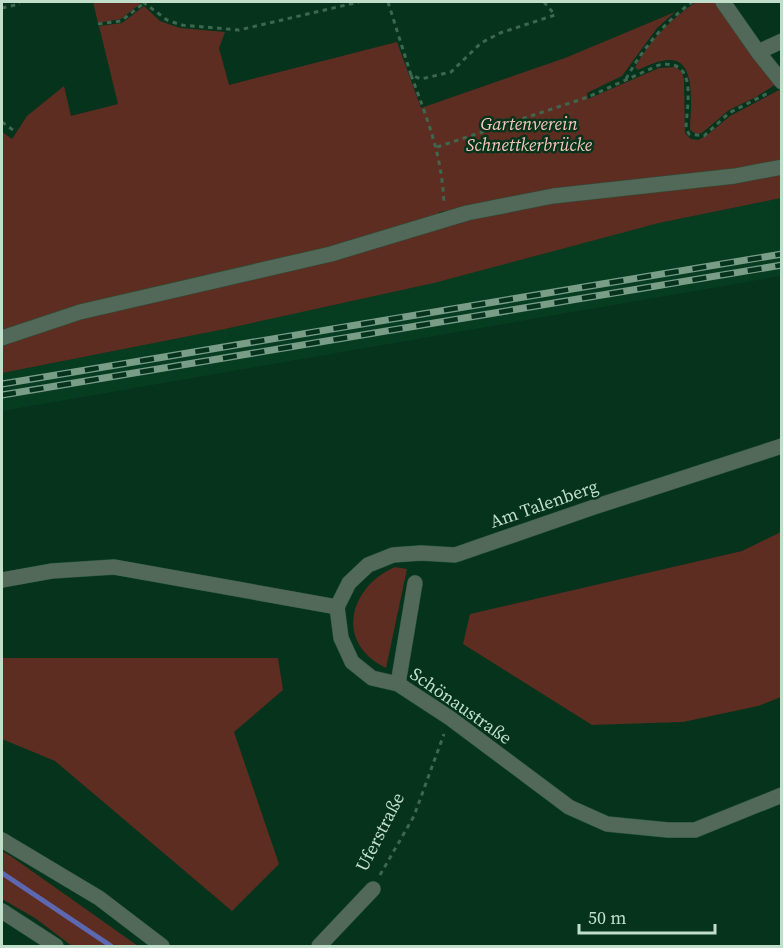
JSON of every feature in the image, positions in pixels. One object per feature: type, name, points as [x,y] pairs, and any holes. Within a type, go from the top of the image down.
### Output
[{"type":"street","points":[[723,2],[758,52],[777,86]]},
{"type":"street","points":[[758,52],[782,41]]},
{"type":"street","points":[[2,338],[80,312],[331,254],[466,213],[553,196],[735,176],[782,167]]},
{"type":"street","name":"Am Talenberg","points":[[337,607],[349,583],[368,565],[393,555],[421,553],[455,555],[782,446]]},
{"type":"street","points":[[2,580],[52,571],[114,567],[337,607]]},
{"type":"street","points":[[398,684],[415,583]]},
{"type":"street","name":"Schönaustraße","points":[[337,607],[341,638],[352,662],[372,678],[398,684],[450,718],[569,807],[607,824],[668,830],[695,830],[782,795]]},
{"type":"street","points":[[2,840],[99,898],[162,946]]},
{"type":"street","name":"Uferstraße","points":[[319,946],[373,889]]},
{"type":"street","points":[[2,911],[56,946]]},
{"type":"path","points":[[98,24],[122,21],[144,2],[167,20],[182,25],[239,30],[359,2]]},
{"type":"path","points":[[388,2],[437,147],[443,181],[444,220]]},
{"type":"path","points":[[411,75],[422,79],[451,72],[481,43],[500,33],[555,15],[546,2]]},
{"type":"path","points":[[625,80],[637,58],[652,38],[692,2]]},
{"type":"path","points":[[2,8],[20,4]]},
{"type":"path","points":[[437,147],[588,96],[659,65],[671,63],[680,66],[685,73],[687,82],[686,128],[689,134],[695,136],[704,135],[729,112],[777,86]]},
{"type":"path","points":[[2,122],[13,130]]},
{"type":"path","name":"Uferstraße","points":[[373,889],[414,816],[450,718]]},
{"type":"shaded area","points":[[781,198],[781,276],[2,411],[2,373],[225,329],[434,283],[659,223]]},
{"type":"green space","points":[[93,2],[138,2],[140,4],[121,19],[98,23]]},
{"type":"green space","points":[[696,2],[715,2],[743,42],[778,83],[729,110],[702,133],[696,134],[690,130],[691,100],[689,77],[685,68],[679,62],[670,60],[657,62],[638,70],[635,67],[647,48],[662,31]]},
{"type":"green space","name":"Gartenverein Schnettkerbrücke","points":[[144,6],[160,21],[180,28],[225,32],[219,48],[229,85],[397,42],[421,108],[565,58],[675,12],[657,28],[622,76],[587,93],[588,99],[659,68],[676,67],[682,72],[684,80],[685,133],[691,139],[698,140],[730,116],[781,89],[781,161],[548,193],[439,212],[438,217],[362,241],[2,333],[2,132],[12,139],[27,116],[64,86],[71,116],[118,104],[99,26],[122,23]]},
{"type":"green space","points":[[781,170],[781,198],[659,223],[434,283],[225,329],[2,373],[2,340],[470,215]]},
{"type":"green space","points":[[781,532],[781,697],[758,706],[683,722],[592,725],[463,644],[470,614],[742,551]]},
{"type":"green space","points":[[395,567],[407,569],[386,668],[370,657],[359,644],[354,630],[354,616],[358,601],[367,588],[379,576]]},
{"type":"green space","points":[[2,658],[278,658],[283,690],[234,732],[279,864],[232,911],[55,761],[2,739]]},
{"type":"green space","points":[[2,851],[138,946],[72,946],[35,918],[2,899]]},
{"type":"waterway","points":[[2,873],[111,946]]},
{"type":"railway","points":[[2,384],[782,254]]},
{"type":"railway","points":[[2,395],[782,265]]}]
